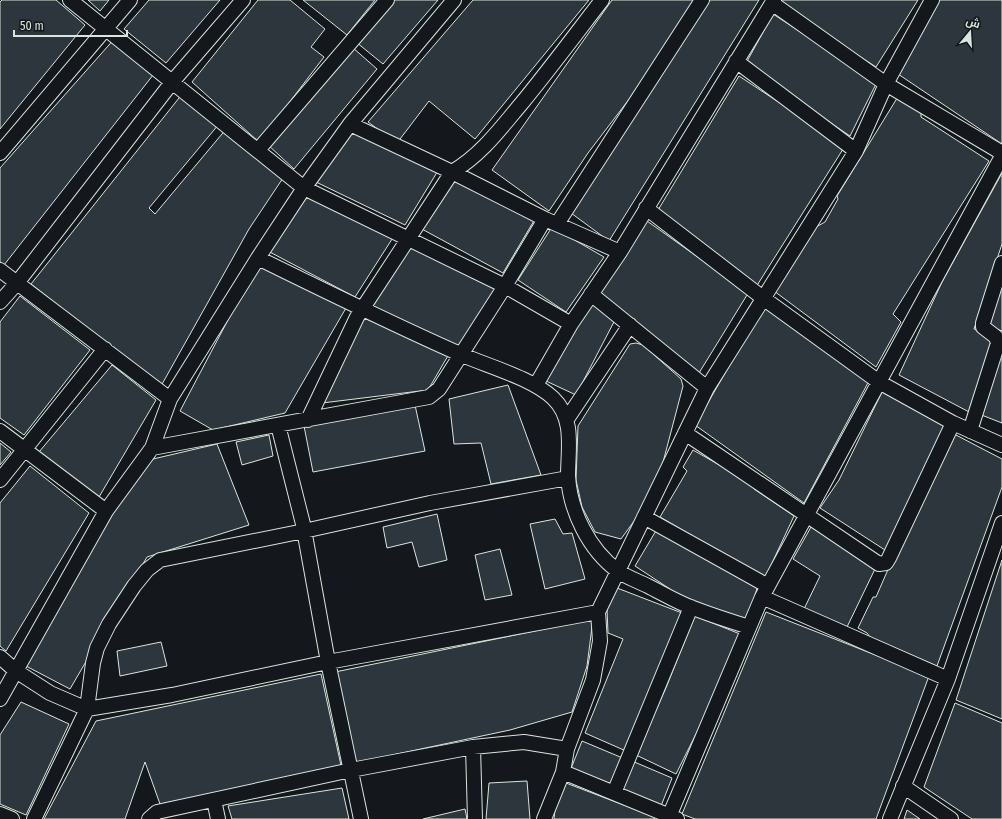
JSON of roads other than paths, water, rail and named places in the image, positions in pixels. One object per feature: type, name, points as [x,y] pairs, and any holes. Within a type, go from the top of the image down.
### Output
[{"type":"street","points":[[70,0],[304,188],[505,286],[571,324]]},
{"type":"street","points":[[0,153],[130,0]]},
{"type":"street","points":[[0,302],[17,283],[172,82],[243,0]]},
{"type":"street","points":[[258,150],[387,0]]},
{"type":"street","points":[[0,699],[106,511],[152,448],[170,399],[258,258],[304,188],[350,124],[454,0]]},
{"type":"street","points":[[308,420],[361,309],[452,172],[466,164],[483,150],[553,65],[602,0]]},
{"type":"street","points":[[152,448],[429,397],[439,389],[505,286],[551,222],[702,0]]},
{"type":"street","points":[[544,819],[563,772],[567,749],[593,680],[600,641],[598,612],[707,388],[856,151],[886,84],[932,0]]},
{"type":"street","points":[[536,385],[571,324],[620,252],[773,2],[886,84],[1002,155],[765,591],[671,818],[563,772]]},
{"type":"street","points":[[736,61],[856,151]]},
{"type":"street","points":[[350,124],[452,172],[551,222],[620,252]]},
{"type":"street","points":[[646,208],[763,298],[879,382],[953,423],[1002,446]]},
{"type":"street","points":[[258,258],[361,309],[462,355],[536,385],[559,404],[567,419],[569,432],[568,478],[572,500],[582,527],[597,552],[618,571],[691,607],[749,627]]},
{"type":"street","points":[[970,431],[998,343],[996,337],[983,327],[983,323],[1002,263]]},
{"type":"street","points":[[0,270],[170,399]]},
{"type":"street","points":[[591,294],[707,388]]},
{"type":"street","points":[[567,419],[630,325]]},
{"type":"street","points":[[0,480],[105,349]]},
{"type":"street","points":[[685,433],[807,514],[875,563],[879,564],[886,563],[889,558],[953,423]]},
{"type":"street","points":[[278,425],[304,532],[328,662],[361,819]]},
{"type":"street","points":[[0,431],[106,511]]},
{"type":"street","points":[[34,819],[87,709],[93,663],[97,648],[109,624],[134,586],[154,564],[160,560],[304,532],[430,503],[568,478]]},
{"type":"street","points":[[644,517],[765,591],[948,679]]},
{"type":"street","points":[[890,819],[948,679],[998,543],[1002,523]]},
{"type":"street","points":[[614,793],[691,607]]},
{"type":"street","points":[[0,657],[16,671],[50,693],[87,709],[172,695],[328,662],[598,612]]},
{"type":"street","points":[[149,819],[157,812],[351,770],[473,747],[524,742],[567,749]]},
{"type":"street","points":[[473,747],[475,819]]},
{"type":"street","points":[[903,786],[952,819]]},
{"type":"street","points":[[214,800],[218,819]]},
{"type":"street","points":[[0,814],[12,819]]}]
